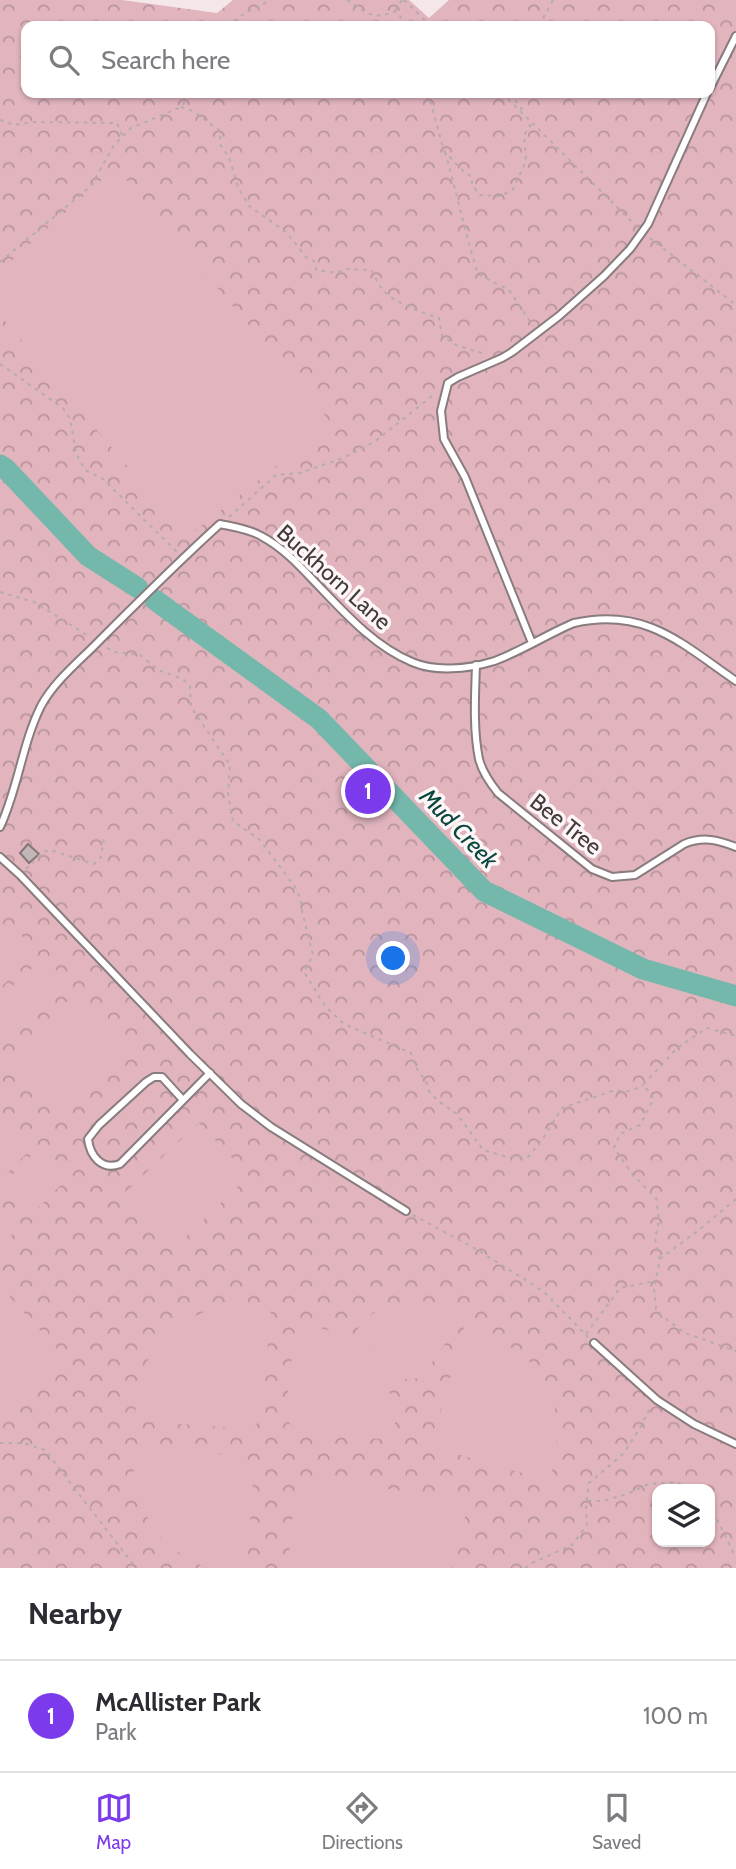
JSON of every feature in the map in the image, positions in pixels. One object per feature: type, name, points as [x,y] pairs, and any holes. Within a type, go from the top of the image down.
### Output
[{"type":"lane","points":[[715,79],[736,36]]},
{"type":"lane","points":[[532,643],[465,477],[444,439],[442,411],[447,383],[502,358],[538,333],[604,276],[630,249],[648,224],[706,98]]},
{"type":"lane","points":[[0,827],[8,812],[23,756],[43,703],[59,682],[98,642],[220,524]]},
{"type":"lane","name":"Buckhorn Lane","points":[[220,524],[246,529],[262,536],[288,554],[370,635],[414,663],[440,668],[475,666],[500,659],[573,623],[610,619],[645,624],[665,634],[736,681]]},
{"type":"lane","name":"Bee Tree","points":[[475,666],[479,760],[491,784],[498,793],[592,869],[612,877],[635,875],[693,840],[711,839],[736,847]]},
{"type":"lane","points":[[0,857],[241,1104],[271,1127],[406,1211]]},
{"type":"lane","points":[[183,1100],[162,1077],[154,1077],[99,1125],[88,1139],[89,1150],[103,1166],[120,1164],[210,1073]]},
{"type":"lane","points":[[594,1343],[654,1397],[694,1424],[736,1444]]},
{"type":"path","points":[[234,21],[271,0]]},
{"type":"path","points":[[347,0],[378,17],[396,11]]},
{"type":"path","points":[[402,21],[396,11],[397,5],[403,0],[425,21]]},
{"type":"path","points":[[542,21],[552,0]]},
{"type":"path","points":[[0,262],[92,186],[114,145],[131,128],[181,107],[187,98]]},
{"type":"path","points":[[429,98],[478,274],[509,290],[538,333]]},
{"type":"path","points":[[507,98],[643,232],[736,305]]},
{"type":"path","points":[[444,151],[472,177],[472,184],[479,195],[500,195],[513,189],[526,161],[524,135],[530,126],[528,117],[514,98]]},
{"type":"path","points":[[181,107],[193,111],[220,131],[219,144],[229,157],[237,187],[249,206],[286,232],[306,257],[314,261],[316,270],[337,273],[345,269],[371,270],[389,295],[425,314],[439,318],[442,336],[456,345],[502,358]]},
{"type":"path","points":[[0,120],[14,125],[32,122],[117,122],[122,136]]},
{"type":"path","points":[[0,363],[63,408],[69,419],[76,453],[85,470],[103,479],[183,557]]},
{"type":"path","points":[[220,524],[276,475],[300,472],[343,458],[374,442],[447,383]]},
{"type":"path","points":[[0,592],[34,602],[114,652],[140,655],[158,670],[183,679],[190,686],[191,707],[229,765],[233,821],[260,840],[295,887],[301,900],[313,955],[304,972],[325,1006],[344,1024],[411,1053],[429,1091],[457,1114],[483,1150],[506,1157],[528,1157],[562,1108],[612,1091],[631,1091],[643,1085],[677,1048],[707,1028],[736,1036]]},
{"type":"path","points":[[20,875],[43,852],[50,850],[94,864],[101,857],[104,838]]},
{"type":"path","points":[[643,1085],[653,1100],[640,1125],[620,1133],[614,1148],[633,1175],[656,1198],[659,1221],[655,1239],[660,1259],[654,1288],[656,1309],[685,1333],[736,1351]]},
{"type":"path","points":[[660,1259],[736,1199]]},
{"type":"path","points":[[406,1211],[476,1249],[543,1291],[594,1343]]},
{"type":"path","points":[[586,1334],[620,1288],[656,1281]]},
{"type":"path","points":[[525,1568],[572,1545],[587,1525],[589,1483],[623,1454],[639,1430],[654,1397]]},
{"type":"path","points":[[0,1443],[23,1443],[45,1450],[136,1568]]},
{"type":"path","points":[[658,1484],[680,1484]]},
{"type":"path","points":[[587,1501],[603,1501],[652,1485]]},
{"type":"path","points":[[715,1518],[733,1552],[736,1552]]},
{"type":"green space","points":[[0,0],[122,0],[217,13],[233,0],[409,0],[429,18],[449,0],[736,0],[736,1568],[0,1568]]},
{"type":"green space","points":[[116,167],[331,423],[187,537],[0,315],[0,271]]},
{"type":"green space","points":[[12,925],[37,953],[2,986],[0,936]]},
{"type":"green space","points":[[44,957],[70,985],[34,1018],[8,990]]},
{"type":"green space","points":[[77,992],[128,1045],[55,1115],[4,1061]]},
{"type":"green space","points":[[4,994],[30,1022],[0,1050],[0,998]]},
{"type":"green space","points":[[0,1121],[30,1150],[0,1180]]},
{"type":"green space","points":[[199,1123],[249,1176],[173,1249],[122,1195]]},
{"type":"green space","points":[[34,1153],[63,1183],[28,1218],[0,1187]]},
{"type":"green space","points":[[0,1205],[21,1226],[0,1246]]},
{"type":"green space","points":[[0,1286],[67,1360],[13,1409],[0,1394]]},
{"type":"green space","points":[[417,1301],[433,1302],[462,1319],[422,1377],[408,1380],[377,1357],[356,1331],[369,1316],[382,1308]]},
{"type":"green space","points":[[236,1305],[271,1308],[261,1418],[253,1429],[135,1421],[136,1393],[140,1377],[158,1347],[175,1330],[194,1317]]},
{"type":"green space","points":[[296,1323],[339,1334],[369,1356],[383,1377],[392,1401],[395,1416],[393,1440],[297,1432],[285,1417]]},
{"type":"green space","points":[[464,1327],[492,1337],[514,1350],[532,1365],[546,1383],[554,1403],[557,1426],[556,1452],[549,1481],[443,1450],[435,1433]]},
{"type":"green space","points":[[137,1445],[245,1457],[254,1469],[247,1568],[206,1568],[183,1556],[156,1534],[137,1488],[133,1468]]},
{"type":"green space","points":[[313,1476],[466,1502],[462,1536],[451,1568],[288,1568],[295,1488]]},
{"type":"building","points":[[28,844],[39,854],[29,863],[20,853]]},
{"type":"waterway","name":"Mud Creek","points":[[0,465],[88,556],[138,588]]},
{"type":"waterway","name":"Mud Creek","points":[[155,600],[319,719],[484,891],[643,969],[736,996]]},
{"type":"place","name":"McAllister Park","points":[[368,791]]}]
